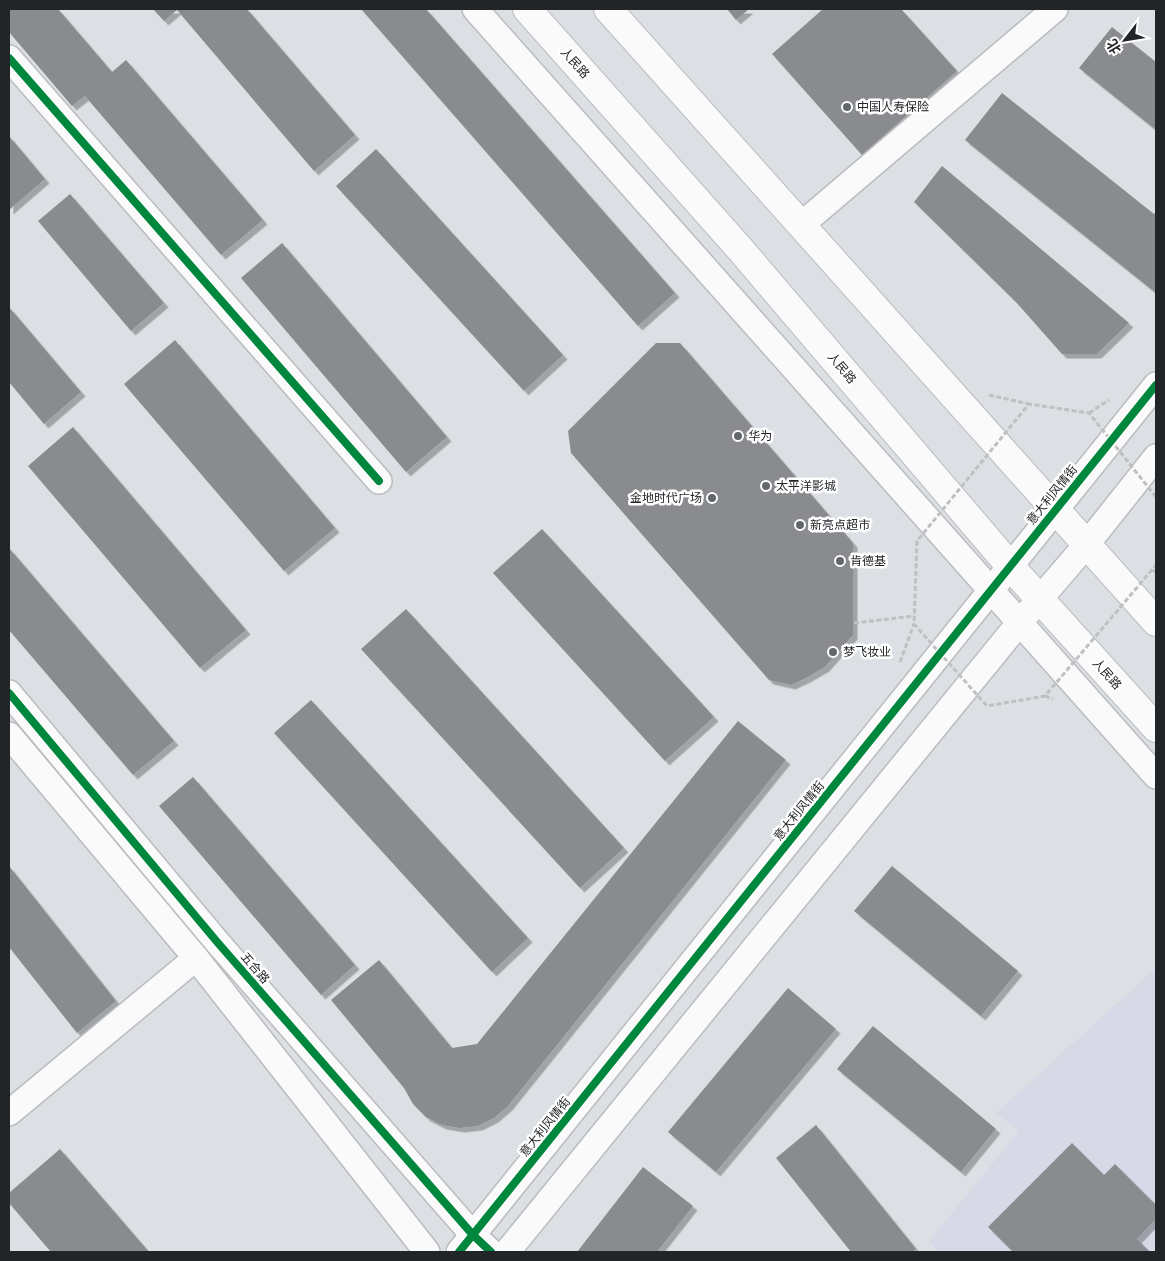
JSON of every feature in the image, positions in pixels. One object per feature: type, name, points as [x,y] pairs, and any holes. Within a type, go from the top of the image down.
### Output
[{"type":"main road","name":"人民路","points":[[526,9],[740,249],[1010,566],[1156,728]]},
{"type":"main road","points":[[608,9],[1156,622]]},
{"type":"street","points":[[475,9],[1156,776]]},
{"type":"street","points":[[801,225],[1055,9]]},
{"type":"street","points":[[9,58],[378,481]]},
{"type":"street","name":"意大利风情街","points":[[466,1243],[1156,385]]},
{"type":"street","points":[[507,1252],[1039,598],[1087,544],[1156,457]]},
{"type":"street","name":"五合路","points":[[9,693],[466,1243],[491,1252]]},
{"type":"street","points":[[9,735],[196,958],[427,1252]]},
{"type":"street","points":[[9,1113],[196,958]]},
{"type":"path","points":[[1156,497],[1089,413],[1029,404],[917,541],[914,624],[987,706],[1045,696],[1156,565]]},
{"type":"path","points":[[1152,570],[1156,572]]},
{"type":"path","points":[[854,623],[914,616]]},
{"type":"shaded area","points":[[1156,968],[1156,1252],[939,1252],[929,1241],[1019,1131],[996,1113]]},
{"type":"building","points":[[9,9],[58,9],[112,72],[126,60],[263,220],[221,255],[85,96],[72,106],[9,32]]},
{"type":"building","points":[[153,9],[247,9],[355,135],[314,171],[177,10],[164,21]]},
{"type":"building","points":[[361,9],[426,9],[675,293],[638,326]]},
{"type":"building","points":[[727,9],[749,9],[736,20]]},
{"type":"building","points":[[823,9],[901,9],[957,71],[862,155],[772,54]]},
{"type":"building","points":[[1112,27],[1156,62],[1156,130],[1079,68]]},
{"type":"building","points":[[1002,93],[1154,214],[1156,212],[1156,293],[965,140]]},
{"type":"building","points":[[9,136],[45,179],[9,210]]},
{"type":"building","points":[[376,149],[563,355],[524,391],[336,186]]},
{"type":"building","points":[[942,166],[1129,323],[1097,354],[1062,354],[1016,302],[914,202]]},
{"type":"building","points":[[70,194],[164,303],[131,331],[38,221]]},
{"type":"building","points":[[282,243],[447,437],[406,472],[241,278]]},
{"type":"building","points":[[9,307],[81,392],[44,424],[9,382]]},
{"type":"building","points":[[175,340],[335,528],[284,571],[124,384]]},
{"type":"building","name":"金地时代广场","points":[[656,343],[680,343],[853,543],[853,635],[825,667],[791,685],[769,680],[571,453],[568,431]]},
{"type":"building","points":[[73,427],[246,630],[200,668],[28,466]]},
{"type":"building","points":[[542,529],[714,717],[665,761],[493,573]]},
{"type":"building","points":[[9,548],[174,741],[133,775],[9,630]]},
{"type":"building","points":[[406,609],[624,848],[580,888],[361,649]]},
{"type":"building","points":[[311,700],[528,938],[492,972],[274,733]]},
{"type":"building","points":[[738,721],[786,760],[508,1106],[494,1118],[478,1126],[460,1128],[442,1125],[426,1117],[413,1104],[404,1088],[331,1000],[379,960],[452,1048],[477,1044]]},
{"type":"building","points":[[193,777],[355,965],[321,995],[159,806]]},
{"type":"building","points":[[9,866],[116,1001],[77,1033],[9,947]]},
{"type":"building","points":[[892,866],[1018,971],[981,1016],[854,911]]},
{"type":"building","points":[[788,988],[836,1029],[716,1172],[668,1132]]},
{"type":"building","points":[[873,1026],[996,1129],[961,1172],[837,1069]]},
{"type":"building","points":[[816,1125],[916,1249],[911,1252],[851,1252],[776,1158]]},
{"type":"building","points":[[1072,1143],[1104,1175],[1115,1164],[1156,1205],[1156,1219],[1137,1239],[1150,1252],[1013,1252],[988,1227]]},
{"type":"building","points":[[60,1149],[149,1252],[51,1252],[9,1203],[9,1193]]},
{"type":"building","points":[[643,1167],[693,1206],[657,1252],[577,1252]]},
{"type":"cycle path","points":[[9,58],[379,481]]},
{"type":"cycle path","points":[[459,1252],[1156,385]]},
{"type":"cycle path","points":[[9,693],[218,943],[473,1235],[491,1252]]},
{"type":"place","name":"中国人寿保险","points":[[847,107]]},
{"type":"place","name":"华为","points":[[738,436]]},
{"type":"place","name":"太平洋影城","points":[[766,486]]},
{"type":"place","name":"金地时代广场","points":[[712,498]]},
{"type":"place","name":"新亮点超市","points":[[800,525]]},
{"type":"place","name":"肯德基","points":[[840,561]]},
{"type":"place","name":"梦飞妆业","points":[[833,652]]}]
